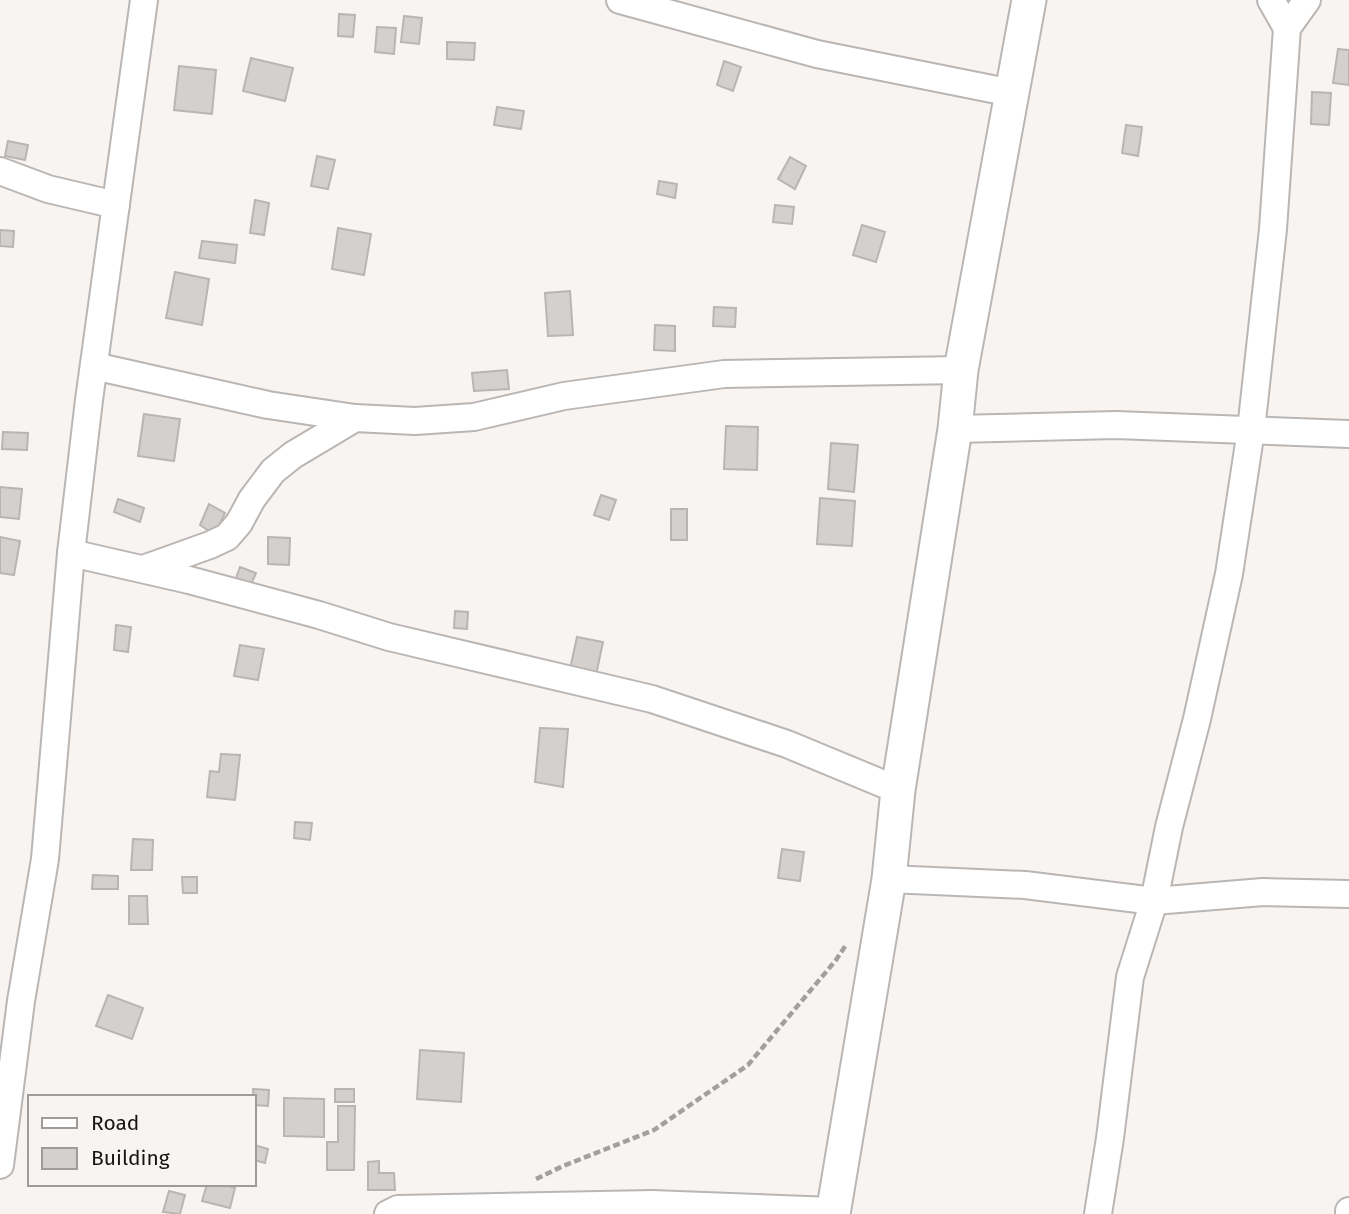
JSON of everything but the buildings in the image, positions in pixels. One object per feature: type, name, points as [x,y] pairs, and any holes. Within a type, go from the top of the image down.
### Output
[{"type":"street","points":[[0,1165],[21,1002],[45,859],[71,553],[144,0]]},
{"type":"street","points":[[620,0],[817,54],[1012,93]]},
{"type":"street","points":[[388,1214],[398,1209],[652,1205],[833,1212],[889,879],[898,790],[955,429],[961,370],[1030,0]]},
{"type":"street","points":[[1270,0],[1287,28]]},
{"type":"street","points":[[1098,1214],[1130,977],[1154,901],[1229,574],[1251,430],[1273,229],[1287,28],[1307,0]]},
{"type":"street","points":[[0,171],[48,189],[116,205]]},
{"type":"street","points":[[94,366],[268,405],[355,418],[415,421],[474,417],[564,396],[724,374],[961,370]]},
{"type":"street","points":[[143,569],[227,537],[273,471],[293,454],[355,418]]},
{"type":"street","points":[[955,429],[1116,425],[1349,434]]},
{"type":"street","points":[[71,553],[319,615],[389,637],[652,699],[787,744],[898,790]]},
{"type":"street","points":[[889,879],[1026,885],[1154,901],[1264,892],[1349,894]]},
{"type":"path","points":[[527,1184],[563,1166],[654,1130],[748,1065],[851,937]]}]
